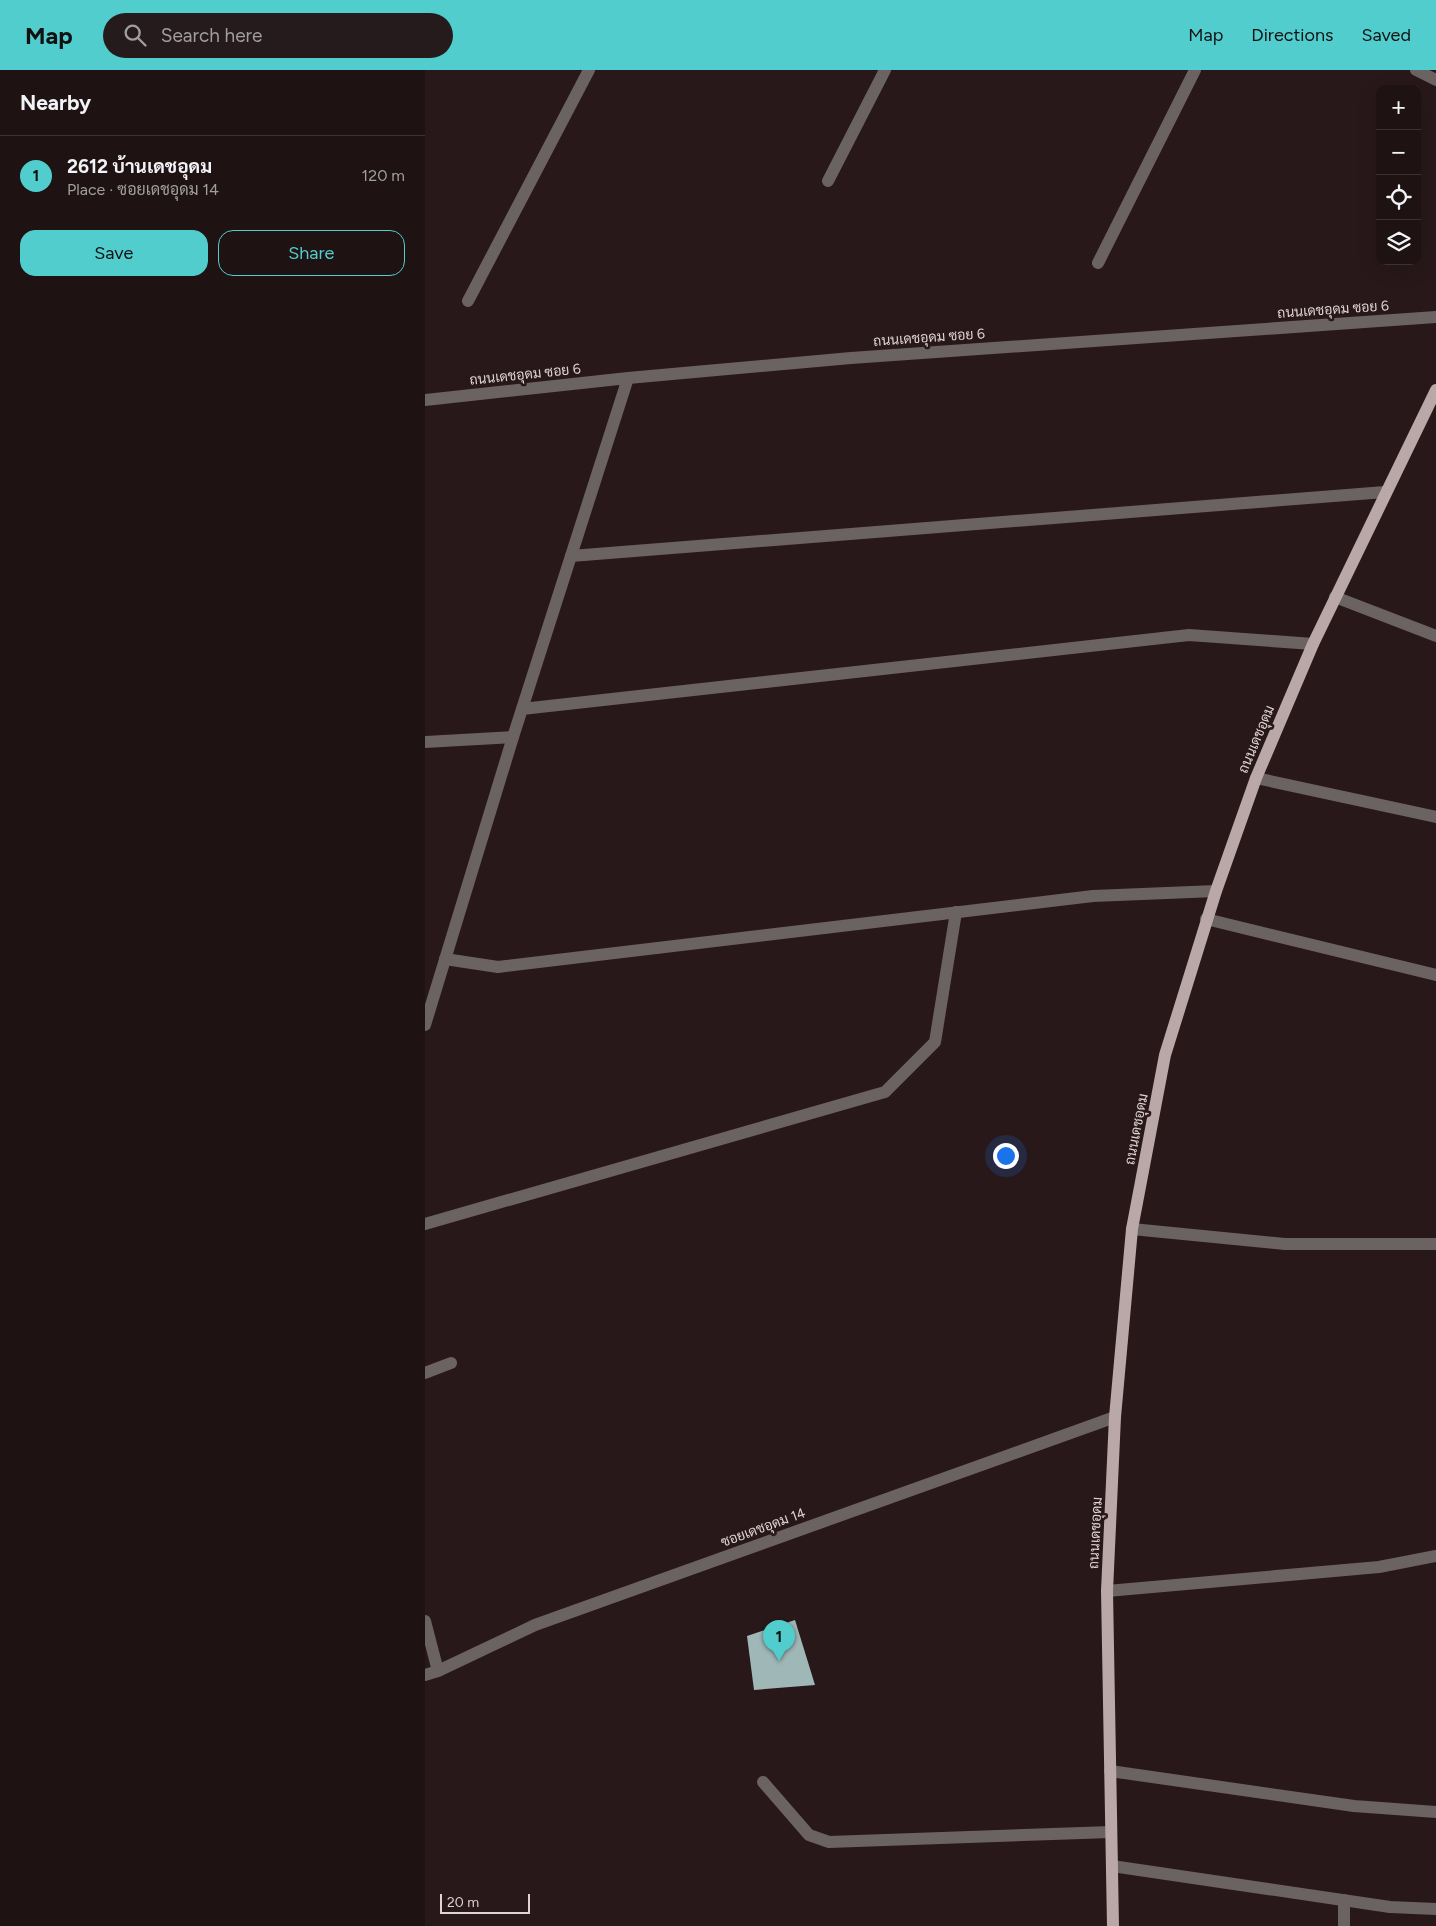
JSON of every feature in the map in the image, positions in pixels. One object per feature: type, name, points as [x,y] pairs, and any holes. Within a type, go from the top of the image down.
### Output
[{"type":"main road","name":"ถนนเดชอุดม","points":[[1113,1926],[1107,1591],[1115,1417],[1132,1229],[1165,1055],[1206,919],[1256,778],[1313,644],[1436,390]]},
{"type":"street","points":[[468,301],[589,70]]},
{"type":"street","points":[[828,181],[885,70]]},
{"type":"street","points":[[1098,263],[1195,70]]},
{"type":"street","points":[[1416,70],[1436,80]]},
{"type":"street","name":"ถนนเดชอุดม ซอย 6","points":[[425,400],[628,378],[851,358],[1436,317]]},
{"type":"street","points":[[425,1025],[427,1010],[445,959],[522,708],[628,378]]},
{"type":"street","points":[[571,556],[1385,492]]},
{"type":"street","points":[[1335,597],[1436,636]]},
{"type":"street","points":[[522,708],[1189,635],[1313,644]]},
{"type":"street","points":[[425,742],[513,737]]},
{"type":"street","points":[[1256,778],[1436,817]]},
{"type":"street","points":[[445,959],[498,966],[1093,896],[1216,891]]},
{"type":"street","points":[[425,1224],[885,1092],[935,1042],[956,912]]},
{"type":"street","points":[[1206,919],[1436,975]]},
{"type":"street","points":[[1132,1229],[1285,1244],[1436,1244]]},
{"type":"street","points":[[425,1373],[451,1363]]},
{"type":"street","name":"ซอยเดชอุดม 14","points":[[425,1675],[535,1625],[1115,1417]]},
{"type":"street","points":[[1107,1591],[1379,1567],[1436,1556]]},
{"type":"street","points":[[425,1621],[438,1670]]},
{"type":"street","points":[[1110,1771],[1353,1806],[1436,1812]]},
{"type":"street","points":[[763,1782],[809,1835],[829,1842],[1111,1832]]},
{"type":"street","points":[[1112,1866],[1390,1907],[1436,1909]]},
{"type":"street","points":[[1344,1900],[1344,1926]]},
{"type":"building","points":[[795,1620],[815,1685],[754,1690],[747,1636]]},
{"type":"place","name":"2612 บ้านเดชอุดม","points":[[779,1661]]}]
